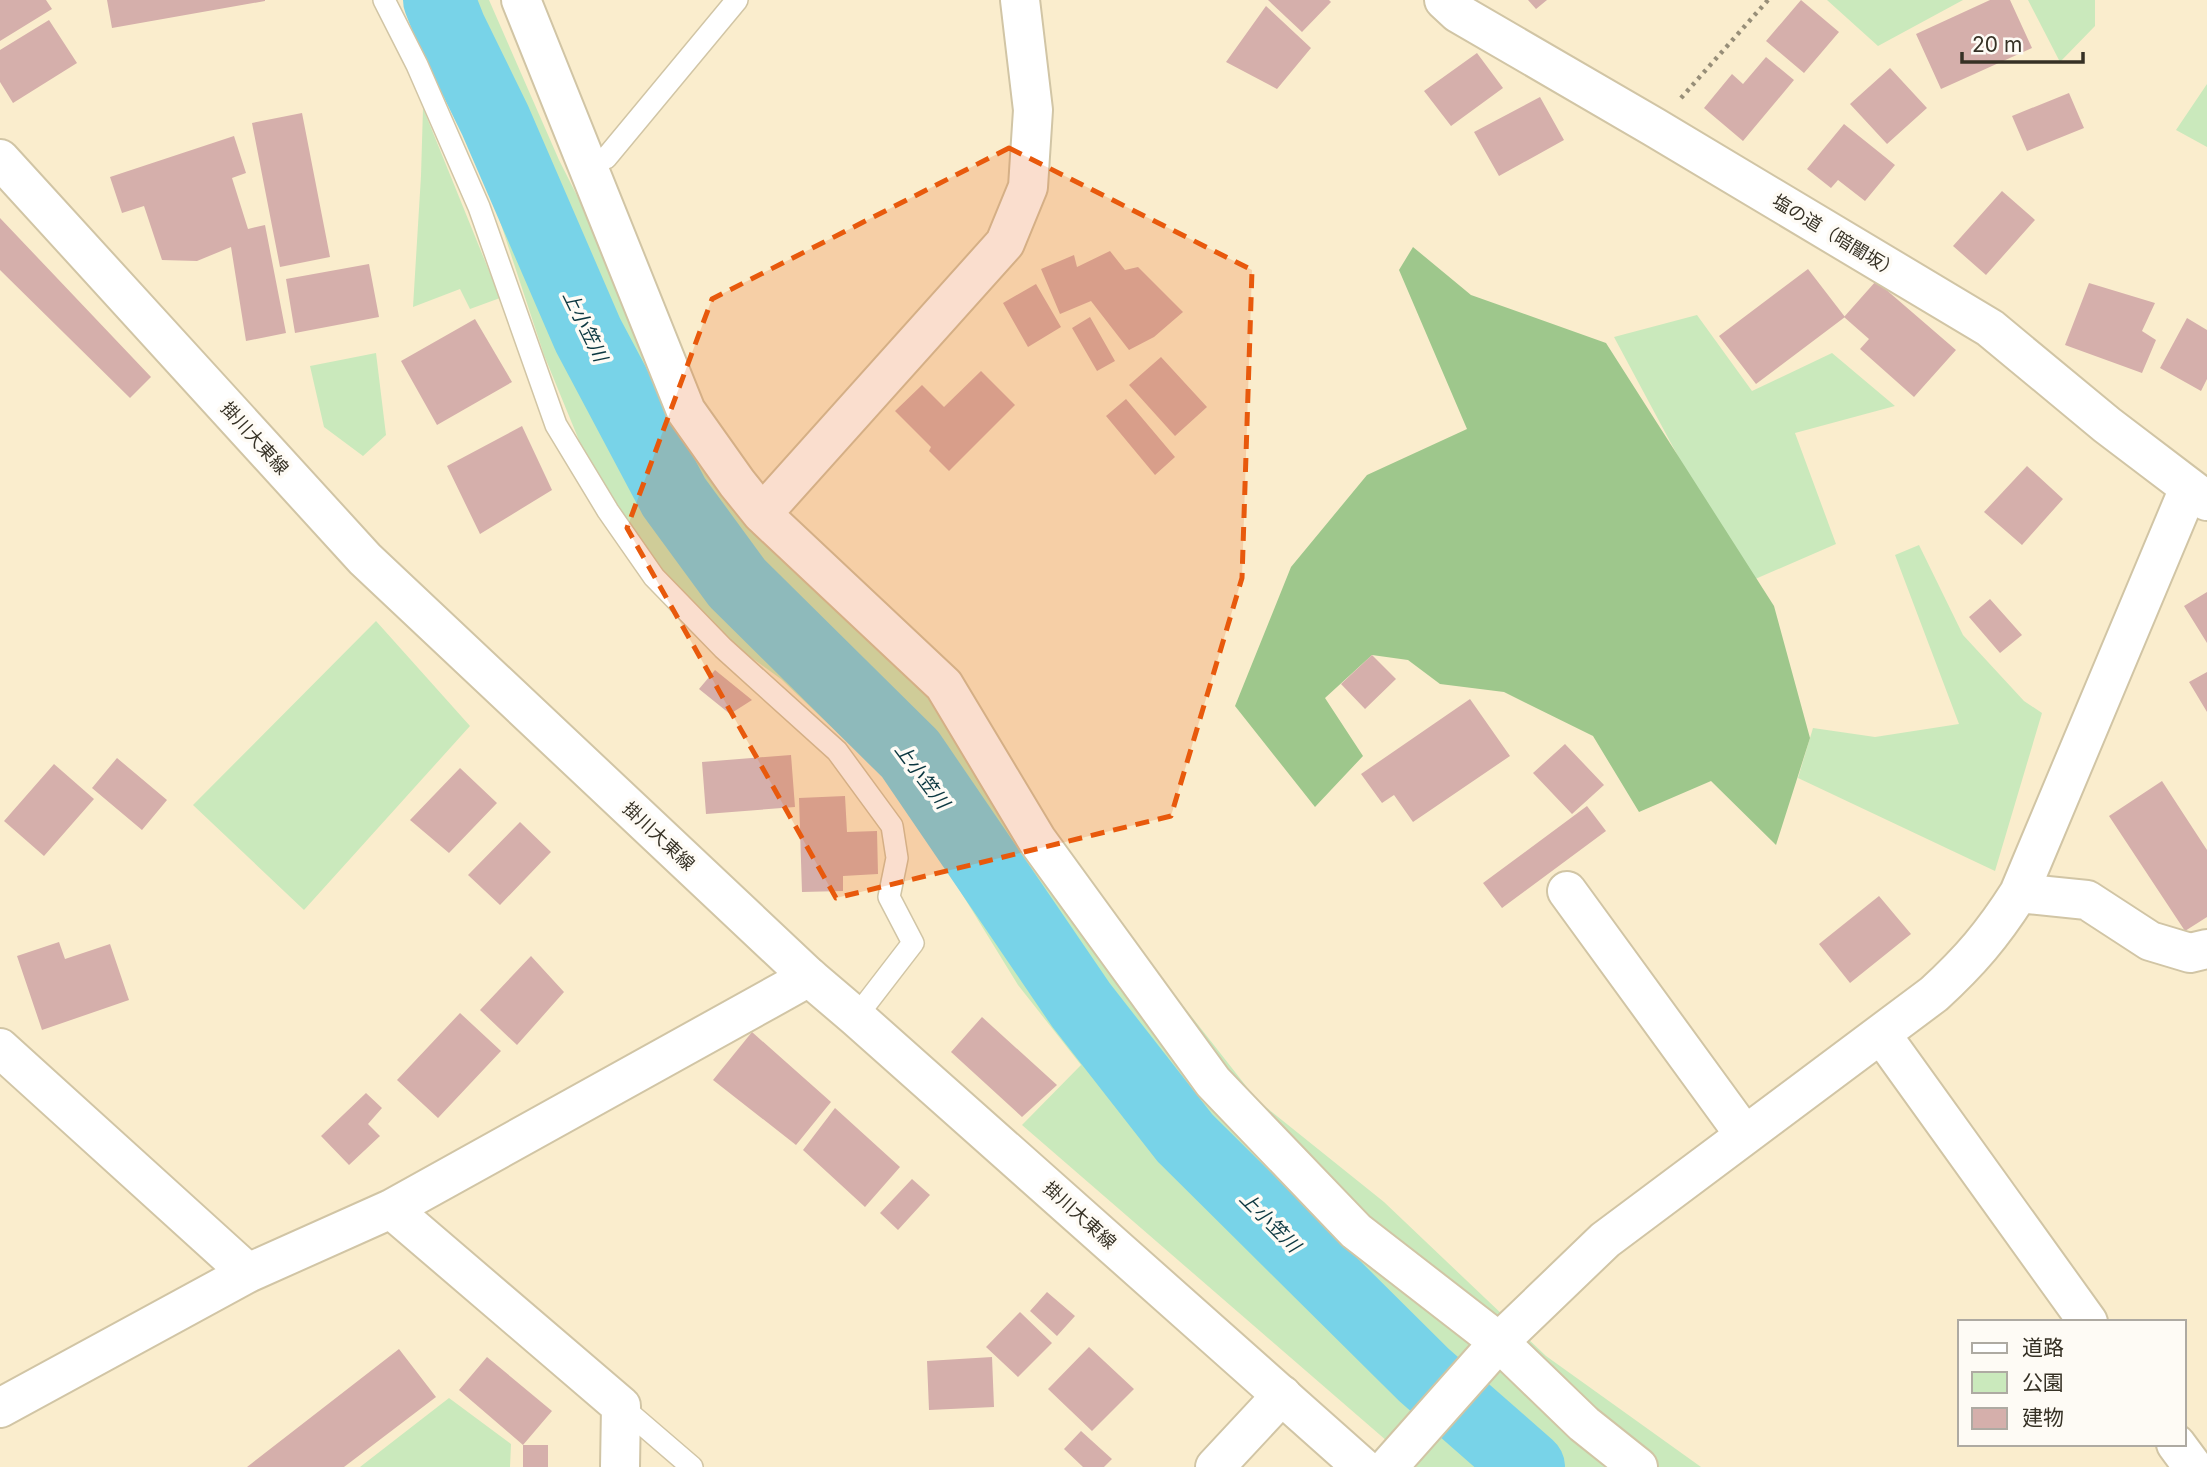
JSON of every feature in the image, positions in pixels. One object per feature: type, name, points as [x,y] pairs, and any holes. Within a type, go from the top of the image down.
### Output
[{"type":"street","points":[[522,0],[686,411],[737,483],[762,514],[944,685],[1037,840],[1213,1082],[1356,1231],[1638,1467]]},
{"type":"street","points":[[762,514],[1005,243],[1028,187],[1034,110],[1020,0]]},
{"type":"street","name":"塩の道（暗闇坂）","points":[[1444,0],[1458,13],[1990,328],[2107,425],[2198,494]]},
{"type":"street","name":"掛川大東線","points":[[0,159],[365,559],[808,977],[1362,1467]]},
{"type":"street","points":[[1388,1467],[1494,1347],[1605,1240],[1934,994],[1969,962],[1997,928],[2020,893],[2198,494]]},
{"type":"street","points":[[1567,891],[1744,1134]]},
{"type":"street","points":[[2020,893],[2087,900],[2150,941],[2190,953],[2207,949]]},
{"type":"street","points":[[0,1408],[248,1273],[391,1209],[808,977]]},
{"type":"street","points":[[1881,1034],[2087,1320]]},
{"type":"street","points":[[0,1048],[248,1273]]},
{"type":"street","points":[[391,1209],[621,1406],[620,1467]]},
{"type":"street","points":[[1215,1467],[1282,1395]]},
{"type":"street","points":[[2177,1446],[2193,1467]]},
{"type":"lane","points":[[384,0],[417,65],[479,207],[556,425],[608,511],[653,577],[723,648],[837,751],[892,826],[897,858],[889,897],[912,943],[856,1017]]},
{"type":"lane","points":[[587,164],[606,158],[737,0]]},
{"type":"lane","points":[[621,1406],[692,1467]]},
{"type":"path","points":[[1654,127],[1768,0]]},
{"type":"highlighted area","points":[[1009,148],[1252,270],[1242,578],[1171,816],[836,898],[627,528],[712,299]]},
{"type":"green space","points":[[404,0],[489,0],[559,160],[686,411],[987,756],[1257,1100],[1384,1202],[1546,1356],[1701,1467],[1417,1467],[1022,1125],[1081,1065],[1018,985],[898,790],[781,679],[684,609],[608,511],[544,355],[492,197]]},
{"type":"green space","points":[[1827,0],[1963,0],[1878,46]]},
{"type":"green space","points":[[2028,0],[2095,0],[2095,26],[2060,62]]},
{"type":"green space","points":[[2207,84],[2207,147],[2176,130]]},
{"type":"green space","points":[[423,108],[500,298],[470,309],[460,289],[413,307]]},
{"type":"green space","points":[[1413,247],[1471,295],[1606,343],[1774,606],[1810,738],[1776,845],[1711,781],[1639,812],[1593,736],[1504,692],[1440,684],[1408,660],[1372,655],[1325,698],[1363,756],[1315,807],[1235,706],[1291,567],[1367,475],[1467,429],[1399,270]]},
{"type":"green space","points":[[1697,315],[1752,391],[1832,353],[1895,406],[1795,433],[1836,544],[1746,583],[1614,337]]},
{"type":"green space","points":[[376,353],[386,435],[363,456],[324,427],[310,366]]},
{"type":"green space","points":[[1919,545],[1963,635],[2024,701],[2042,713],[1995,871],[1798,778],[1813,728],[1875,737],[1959,724],[1895,555]]},
{"type":"green space","points":[[376,621],[470,726],[304,910],[193,805]]},
{"type":"green space","points":[[449,1398],[511,1444],[510,1467],[360,1467]]},
{"type":"building","points":[[0,0],[46,0],[52,9],[0,41]]},
{"type":"building","points":[[107,0],[265,0],[265,1],[112,28]]},
{"type":"building","points":[[1268,0],[1329,0],[1331,2],[1302,32]]},
{"type":"building","points":[[1528,0],[1547,0],[1536,9]]},
{"type":"building","points":[[1801,0],[1839,32],[1804,73],[1766,41]]},
{"type":"building","points":[[1990,0],[2010,0],[2032,48],[1941,89],[1916,34]]},
{"type":"building","points":[[1266,6],[1311,48],[1277,89],[1226,62]]},
{"type":"building","points":[[49,20],[77,63],[13,103],[0,82],[0,50]]},
{"type":"building","points":[[1477,53],[1503,88],[1451,126],[1424,91]]},
{"type":"building","points":[[1766,57],[1794,80],[1743,141],[1704,108],[1732,74],[1743,84]]},
{"type":"building","points":[[1890,68],[1927,108],[1887,144],[1850,104]]},
{"type":"building","points":[[2069,93],[2084,128],[2027,151],[2012,116]]},
{"type":"building","points":[[1540,97],[1564,140],[1499,176],[1474,132]]},
{"type":"building","points":[[302,113],[330,257],[280,267],[252,123]]},
{"type":"building","points":[[1844,124],[1895,165],[1865,201],[1838,180],[1831,188],[1807,169]]},
{"type":"building","points":[[234,136],[246,173],[232,178],[248,229],[265,225],[286,333],[246,341],[231,247],[197,261],[162,260],[144,206],[122,213],[110,177]]},
{"type":"building","points":[[2002,191],[2035,220],[1986,275],[1953,246]]},
{"type":"building","points":[[0,218],[151,377],[130,398],[0,270]]},
{"type":"building","points":[[1110,251],[1125,270],[1138,267],[1183,312],[1154,337],[1129,350],[1091,301],[1060,314],[1041,269],[1074,255],[1077,267]]},
{"type":"building","points":[[369,264],[379,317],[295,333],[286,279]]},
{"type":"building","points":[[1808,269],[1845,317],[1756,384],[1719,336]]},
{"type":"building","points":[[1876,281],[1956,350],[1914,397],[1860,349],[1869,339],[1844,317]]},
{"type":"building","points":[[2089,283],[2155,303],[2142,331],[2156,340],[2142,373],[2065,345]]},
{"type":"building","points":[[1036,284],[1061,327],[1028,347],[1003,303]]},
{"type":"building","points":[[1090,317],[1115,361],[1097,371],[1072,328]]},
{"type":"building","points":[[2187,318],[2207,330],[2207,379],[2201,391],[2160,368]]},
{"type":"building","points":[[475,319],[512,382],[437,425],[401,361]]},
{"type":"building","points":[[1161,357],[1207,407],[1175,436],[1129,385]]},
{"type":"building","points":[[981,371],[1015,405],[949,471],[929,451],[931,447],[895,411],[922,385],[944,407]]},
{"type":"building","points":[[1126,399],[1175,457],[1155,475],[1106,416]]},
{"type":"building","points":[[522,426],[552,490],[480,534],[447,466]]},
{"type":"building","points":[[2027,466],[2063,499],[2022,545],[1984,512]]},
{"type":"building","points":[[2207,592],[2207,643],[2184,606]]},
{"type":"building","points":[[1990,599],[2022,635],[2000,653],[1969,617]]},
{"type":"building","points":[[1372,655],[1396,679],[1365,709],[1341,684]]},
{"type":"building","points":[[715,670],[752,700],[730,714],[699,689]]},
{"type":"building","points":[[2207,672],[2207,712],[2189,682]]},
{"type":"building","points":[[1470,699],[1510,756],[1413,822],[1394,795],[1382,803],[1361,774]]},
{"type":"building","points":[[1565,744],[1604,785],[1572,814],[1533,773]]},
{"type":"building","points":[[791,755],[795,807],[706,814],[702,762]]},
{"type":"building","points":[[117,758],[167,800],[142,830],[92,788]]},
{"type":"building","points":[[54,764],[94,799],[44,856],[4,821]]},
{"type":"building","points":[[460,768],[497,803],[449,853],[410,820]]},
{"type":"building","points":[[2162,781],[2207,850],[2207,917],[2185,931],[2109,816]]},
{"type":"building","points":[[845,796],[847,832],[877,831],[878,874],[843,876],[843,891],[802,892],[799,798]]},
{"type":"building","points":[[1587,806],[1606,831],[1502,908],[1483,883]]},
{"type":"building","points":[[520,822],[551,852],[500,905],[468,875]]},
{"type":"building","points":[[1879,896],[1911,934],[1850,983],[1819,944]]},
{"type":"building","points":[[59,942],[65,959],[110,944],[129,1000],[42,1030],[17,956]]},
{"type":"building","points":[[531,956],[564,992],[517,1045],[480,1010]]},
{"type":"building","points":[[460,1013],[501,1051],[438,1118],[397,1080]]},
{"type":"building","points":[[982,1017],[1057,1085],[1022,1117],[951,1052]]},
{"type":"building","points":[[752,1032],[831,1102],[796,1145],[713,1080]]},
{"type":"building","points":[[366,1093],[382,1108],[368,1124],[380,1136],[349,1165],[321,1136]]},
{"type":"building","points":[[835,1108],[900,1167],[865,1207],[803,1150]]},
{"type":"building","points":[[912,1179],[930,1195],[898,1230],[880,1213]]},
{"type":"building","points":[[1047,1292],[1075,1316],[1057,1336],[1030,1311]]},
{"type":"building","points":[[1020,1312],[1052,1343],[1018,1377],[986,1347]]},
{"type":"building","points":[[1089,1347],[1134,1389],[1092,1431],[1048,1389]]},
{"type":"building","points":[[399,1349],[436,1397],[344,1467],[247,1467]]},
{"type":"building","points":[[487,1357],[552,1411],[523,1445],[459,1390]]},
{"type":"building","points":[[992,1357],[994,1407],[929,1410],[927,1361]]},
{"type":"building","points":[[1081,1431],[1112,1459],[1104,1467],[1083,1467],[1064,1449]]},
{"type":"building","points":[[523,1445],[548,1445],[548,1467],[523,1467]]},
{"type":"waterway","name":"上小笠川","points":[[439,0],[495,120],[588,335],[674,497],[737,583],[910,754],[1081,1005],[1185,1138],[1424,1375],[1529,1467]]}]
